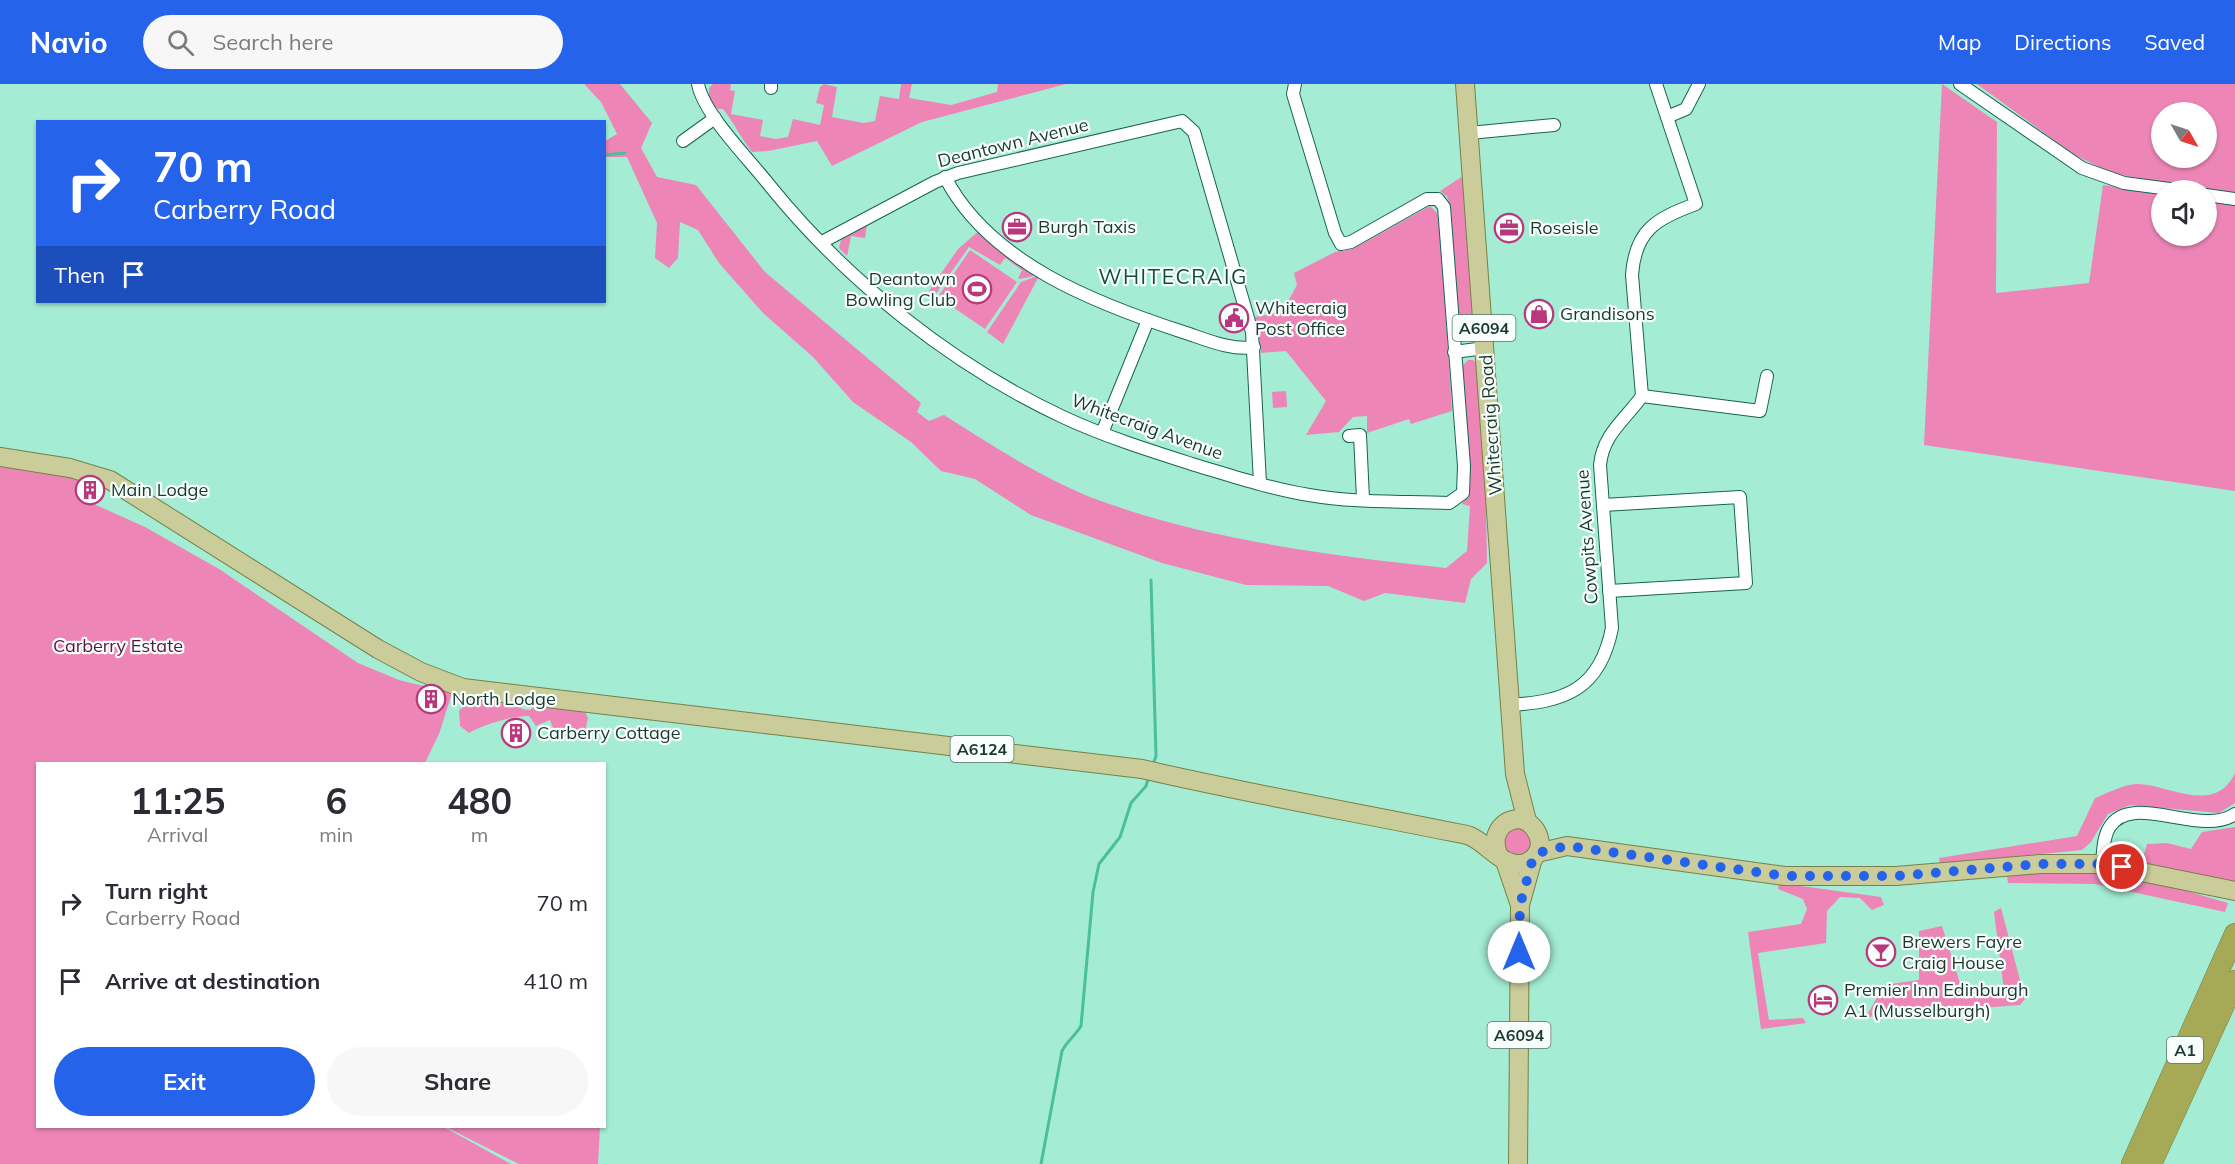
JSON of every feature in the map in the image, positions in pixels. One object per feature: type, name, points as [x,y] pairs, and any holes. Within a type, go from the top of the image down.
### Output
[{"type":"highway","name":"A1","points":[[2132,1164],[2235,934]]},
{"type":"highway","name":"A1","points":[[2151,1164],[2235,981]]},
{"type":"main road","name":"Whitecraig Road","points":[[1465,84],[1509,705]]},
{"type":"main road","name":"A6124","points":[[0,457],[70,468],[110,480],[378,649],[428,676],[463,688],[1142,769],[1241,792],[1469,836],[1502,858]]},
{"type":"main road","name":"A6094","points":[[1509,705],[1515,774],[1531,825]]},
{"type":"main road","name":"A6094","points":[[1502,825],[1515,774]]},
{"type":"main road","points":[[1567,846],[1535,856],[1519,864],[1502,858],[1495,841],[1502,825],[1515,819],[1531,825],[1567,846],[1785,876],[1896,876],[2040,864],[2102,864],[2235,891]]},
{"type":"main road","name":"A6124","points":[[1469,836],[1502,825]]},
{"type":"main road","points":[[1531,825],[1540,840],[1535,856]]},
{"type":"main road","name":"A6094","points":[[1518,1164],[1520,905],[1535,856]]},
{"type":"main road","name":"A6094","points":[[1502,858],[1520,905]]},
{"type":"street","name":"Whitecraig Avenue","points":[[698,84],[701,98],[715,118],[782,201],[838,258],[902,314],[953,353],[1021,395],[1102,433],[1143,448],[1308,495],[1449,503],[1463,493],[1464,466],[1454,352]]},
{"type":"street","points":[[1294,84],[1293,94],[1335,233],[1341,244],[1351,242],[1427,199],[1433,198],[1442,202],[1454,352],[1485,348]]},
{"type":"street","points":[[1656,84],[1696,204],[1656,222],[1646,232],[1633,258],[1632,275],[1642,396],[1760,411],[1767,376]]},
{"type":"street","points":[[1667,117],[1686,108],[1699,84]]},
{"type":"street","points":[[1960,84],[2082,168],[2124,183],[2151,187]]},
{"type":"street","points":[[683,141],[715,118]]},
{"type":"street","name":"Deantown Avenue","points":[[822,242],[945,177],[1175,120],[1189,125],[1194,132],[1250,320],[1254,347]]},
{"type":"street","points":[[1469,133],[1554,125]]},
{"type":"street","points":[[945,177],[967,209],[1016,254],[1065,284],[1148,320],[1231,346],[1254,347],[1260,483]]},
{"type":"street","points":[[2217,197],[2235,199]]},
{"type":"street","points":[[1102,433],[1148,320]]},
{"type":"street","name":"Cowpits Avenue","points":[[1509,705],[1557,699],[1575,691],[1591,678],[1608,647],[1612,628],[1601,451],[1613,428],[1642,396]]},
{"type":"street","points":[[1349,435],[1360,435],[1363,499]]},
{"type":"street","points":[[1603,505],[1740,497],[1742,518],[1746,583],[1609,591]]},
{"type":"street","points":[[2102,864],[2108,829],[2121,816],[2132,812],[2147,813],[2205,823],[2227,820],[2235,814]]},
{"type":"green space","points":[[584,84],[620,84],[652,123],[641,148],[657,177],[696,185],[765,272],[921,403],[917,412],[929,421],[944,415],[1020,462],[1060,483],[1080,493],[1143,515],[1185,527],[1271,545],[1446,568],[1467,551],[1470,506],[1462,504],[1470,491],[1462,366],[1468,360],[1473,360],[1477,364],[1486,504],[1487,563],[1471,579],[1465,603],[1385,593],[1364,601],[1328,586],[1246,585],[1162,563],[1031,515],[975,479],[941,471],[911,442],[853,402],[813,357],[763,313],[719,263],[698,230],[680,222],[678,258],[669,268],[655,258],[657,223],[627,157],[606,157],[606,140],[617,134],[601,102]]},
{"type":"green space","points":[[713,84],[731,84],[730,90],[735,91],[731,114],[763,120],[760,136],[776,139],[788,137],[793,119],[820,125],[824,105],[816,103],[820,87],[824,84],[837,87],[832,117],[863,123],[875,121],[880,96],[899,99],[901,84],[912,84],[909,98],[951,105],[997,92],[998,84],[1066,84],[922,122],[832,166],[817,141],[752,152],[723,109],[718,109],[709,100],[709,88]]},
{"type":"green space","points":[[1942,84],[1997,122],[1996,293],[2089,283],[2103,185],[2151,192],[2151,246],[2217,246],[2217,201],[2235,204],[2235,491],[1924,445]]},
{"type":"green space","points":[[1977,84],[2235,84],[2235,193],[2217,190],[2217,180],[2152,180],[2113,174],[2073,154]]},
{"type":"green space","points":[[1463,176],[1475,333],[1472,339],[1466,340],[1458,335],[1449,203],[1447,196],[1440,191]]},
{"type":"green space","points":[[1430,206],[1439,215],[1452,411],[1411,424],[1409,419],[1367,433],[1367,416],[1353,417],[1339,432],[1306,435],[1326,401],[1286,351],[1261,353],[1255,317],[1282,312],[1297,285],[1294,273],[1335,252],[1353,249]]},
{"type":"green space","points":[[867,225],[865,238],[851,236],[847,256],[839,248],[841,240]]},
{"type":"green space","points":[[980,230],[1034,276],[1020,279],[1018,278],[1022,270],[1005,258],[1000,265],[969,247],[935,295],[929,291],[958,249]]},
{"type":"green space","name":"Deantown Bowling Club","points":[[970,250],[1017,282],[985,329],[938,297]]},
{"type":"green space","points":[[1037,276],[1003,344],[987,332],[1021,282]]},
{"type":"green space","points":[[1286,391],[1287,407],[1273,408],[1272,392]]},
{"type":"green space","name":"Carberry Estate","points":[[0,466],[81,478],[76,496],[145,527],[219,569],[358,663],[399,680],[452,693],[439,734],[425,762],[36,762],[36,1128],[446,1128],[511,1164],[0,1164]]},
{"type":"green space","points":[[473,696],[519,702],[522,709],[530,710],[538,704],[584,710],[588,718],[585,732],[556,736],[550,720],[536,726],[529,716],[498,721],[469,733],[460,726],[459,711]]},
{"type":"green space","points":[[2235,773],[2235,803],[2219,813],[2130,805],[2108,814],[2091,842],[2082,850],[1940,864],[1939,858],[2077,836],[2095,798],[2123,787],[2139,784],[2192,795],[2205,795],[2216,793],[2226,786]]},
{"type":"green space","points":[[1521,826],[1532,836],[1530,851],[1517,857],[1504,850],[1503,835],[1506,830]]},
{"type":"green space","points":[[2235,827],[2235,884],[2142,862],[2147,844],[2167,843],[2191,849],[2202,832]]},
{"type":"green space","points":[[2031,871],[2101,874],[2166,885],[2228,903],[2225,912],[2095,884],[2008,883],[2007,876]]},
{"type":"green space","points":[[1779,883],[1881,897],[1884,905],[1872,910],[1860,898],[1840,897],[1827,911],[1826,943],[1758,953],[1769,1020],[1803,1018],[1806,1023],[1761,1029],[1748,932],[1801,924],[1807,909],[1803,899],[1778,889]]},
{"type":"green space","points":[[2001,908],[2025,999],[2020,1005],[1866,1017],[1884,985],[1919,980],[1919,931],[1942,926],[1965,999],[2004,990],[1994,912]]},
{"type":"green space","points":[[448,1128],[600,1128],[598,1164],[519,1164]]},
{"type":"waterway","points":[[606,155],[625,153]]},
{"type":"waterway","points":[[1151,580],[1156,756],[1153,765]]},
{"type":"waterway","points":[[1041,1164],[1062,1051],[1081,1026],[1093,892],[1099,864],[1120,837],[1131,803],[1146,786],[1149,776]]},
{"type":"place","name":"Burgh Taxis","points":[[1017,227]]},
{"type":"place","name":"Roseisle","points":[[1509,228]]},
{"type":"place","name":"Deantown Bowling Club","points":[[977,289]]},
{"type":"place","name":"Grandisons","points":[[1539,314]]},
{"type":"place","name":"Whitecraig Post Office","points":[[1234,318]]},
{"type":"place","name":"Main Lodge","points":[[90,490]]},
{"type":"place","name":"North Lodge","points":[[431,699]]},
{"type":"place","name":"Carberry Cottage","points":[[516,733]]},
{"type":"place","name":"Brewers Fayre Craig House","points":[[1881,952]]},
{"type":"place","name":"Premier Inn Edinburgh A1 (Musselburgh)","points":[[1823,1000]]},
{"type":"district","name":"WHITECRAIG","points":[[1173,277]]},
{"type":"route","points":[[1519,952],[1520,905],[1533,858],[1537,853],[1567,846],[1785,876],[1896,876],[2040,864],[2102,864],[2122,867]]}]
